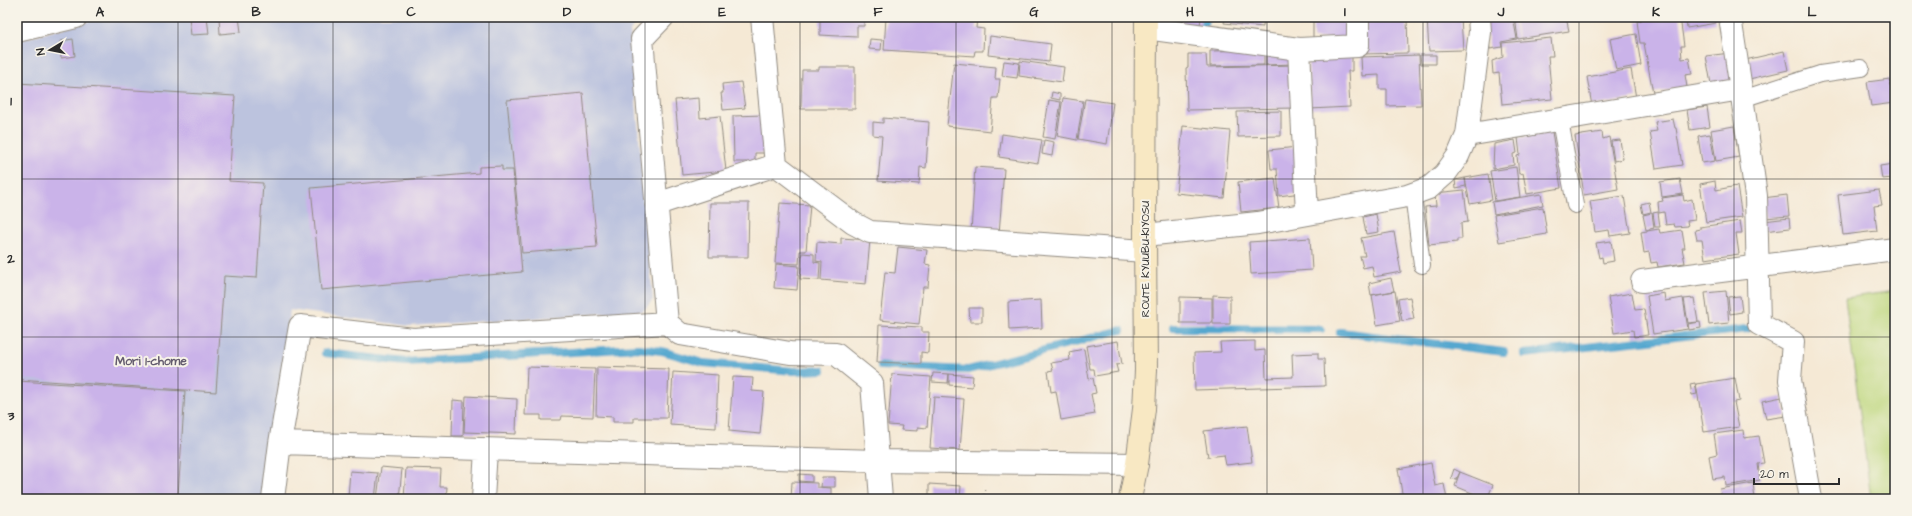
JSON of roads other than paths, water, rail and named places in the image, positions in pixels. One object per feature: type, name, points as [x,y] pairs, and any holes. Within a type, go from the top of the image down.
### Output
[{"type":"main road","name":"ROUTE KYUUBU-KIYOSU","points":[[1130,499],[1137,464],[1144,409],[1146,370],[1146,23]]},
{"type":"street","points":[[17,31],[76,17]]},
{"type":"street","points":[[663,17],[642,39],[667,323]]},
{"type":"street","points":[[762,17],[769,74],[776,165],[853,223],[870,232],[1145,243],[1413,194],[1430,188],[1445,174],[1458,156],[1467,135],[1480,32],[1480,17]]},
{"type":"street","points":[[1146,23],[1299,49],[1358,46],[1358,17]]},
{"type":"street","points":[[1730,17],[1756,196],[1756,267],[1759,324],[1793,342],[1790,380],[1811,499]]},
{"type":"street","points":[[1299,49],[1307,214]]},
{"type":"street","points":[[1467,135],[1742,94]]},
{"type":"street","points":[[656,204],[776,165]]},
{"type":"street","points":[[1642,281],[1895,249]]},
{"type":"street","points":[[273,499],[280,443],[300,326],[412,340],[667,323],[680,334],[790,353],[836,354],[872,383],[881,499]]},
{"type":"street","points":[[280,443],[877,461],[1137,464]]},
{"type":"street","points":[[483,499],[486,450]]},
{"type":"lane","points":[[1742,94],[1820,74],[1861,68]]},
{"type":"lane","points":[[1560,120],[1575,206]]},
{"type":"lane","points":[[1413,194],[1422,265]]},
{"type":"waterway","points":[[1204,24],[1206,17]]},
{"type":"waterway","points":[[1173,328],[1321,329]]},
{"type":"waterway","points":[[1524,354],[1747,329]]},
{"type":"waterway","points":[[881,366],[968,370],[1121,330]]},
{"type":"waterway","points":[[1340,332],[1504,352]]},
{"type":"waterway","points":[[325,353],[406,362],[638,348],[662,351],[703,363],[794,371],[822,370]]},
{"type":"district","name":"Mori 1-chome","points":[[151,361]]}]
